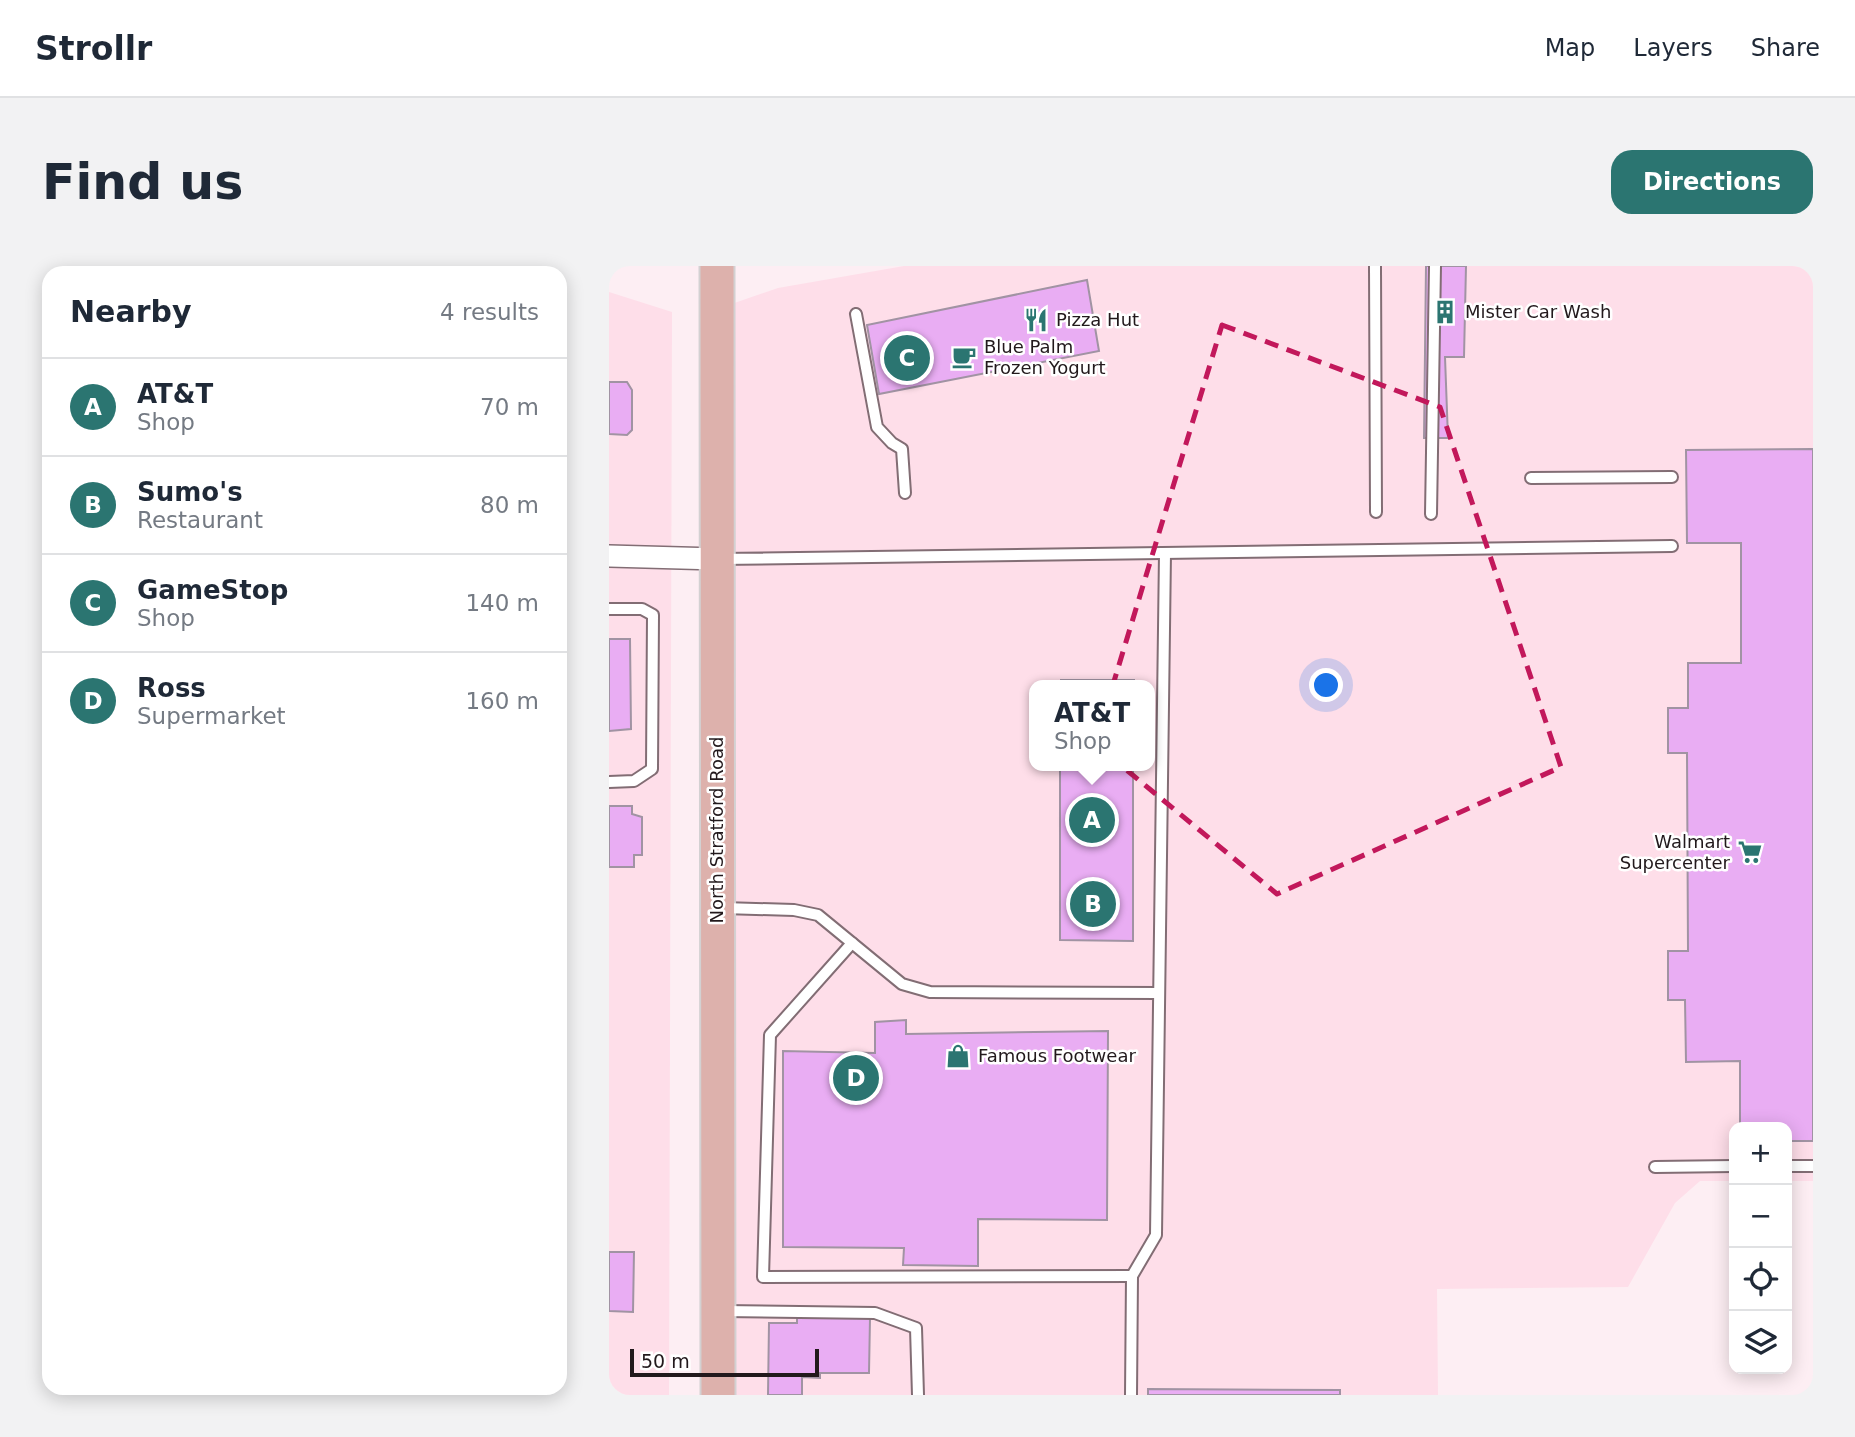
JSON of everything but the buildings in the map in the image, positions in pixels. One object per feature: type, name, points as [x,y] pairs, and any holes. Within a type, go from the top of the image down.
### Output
[{"type":"main road","name":"North Stratford Road","points":[[717,266],[718,1395]]},
{"type":"street","points":[[609,556],[717,559]]},
{"type":"lane","points":[[1375,266],[1376,512]]},
{"type":"lane","points":[[1431,514],[1435,266]]},
{"type":"lane","points":[[856,314],[877,428],[902,449],[905,493]]},
{"type":"lane","points":[[1531,478],[1672,477]]},
{"type":"lane","points":[[717,559],[1672,546]]},
{"type":"lane","points":[[1131,1395],[1132,1276],[1156,1235],[1165,553]]},
{"type":"lane","points":[[609,609],[642,609],[653,615],[652,769],[634,781],[609,782]]},
{"type":"lane","points":[[717,908],[794,910],[818,915],[902,984],[930,992],[1159,993]]},
{"type":"lane","points":[[852,943],[770,1035],[762,1277],[1132,1276]]},
{"type":"lane","points":[[1655,1167],[1729,1166]]},
{"type":"lane","points":[[1792,1166],[1813,1166]]},
{"type":"lane","points":[[718,1311],[875,1313],[916,1328],[918,1395]]},
{"type":"highlighted area","points":[[1222,325],[1440,407],[1561,767],[1277,894],[1095,744]]},
{"type":"shaded area","points":[[904,266],[1813,266],[1813,1181],[1792,1181],[1792,1122],[1729,1122],[1729,1181],[1700,1181],[1675,1203],[1628,1287],[1437,1289],[1438,1395],[718,1395],[717,309],[778,288]]},
{"type":"shaded area","points":[[609,292],[672,312],[669,1395],[609,1395]]},
{"type":"place","name":"Mister Car Wash","points":[[1445,312]]},
{"type":"place","name":"Pizza Hut","points":[[1036,320]]},
{"type":"place","name":"Blue Palm Frozen Yogurt","points":[[964,357]]},
{"type":"place","name":"GameStop","points":[[907,358]]},
{"type":"place","name":"AT&T","points":[[1092,820]]},
{"type":"place","name":"Walmart Supercenter","points":[[1750,852]]},
{"type":"place","name":"Sumo's","points":[[1093,904]]},
{"type":"place","name":"Famous Footwear","points":[[958,1056]]},
{"type":"place","name":"Ross","points":[[856,1078]]}]
